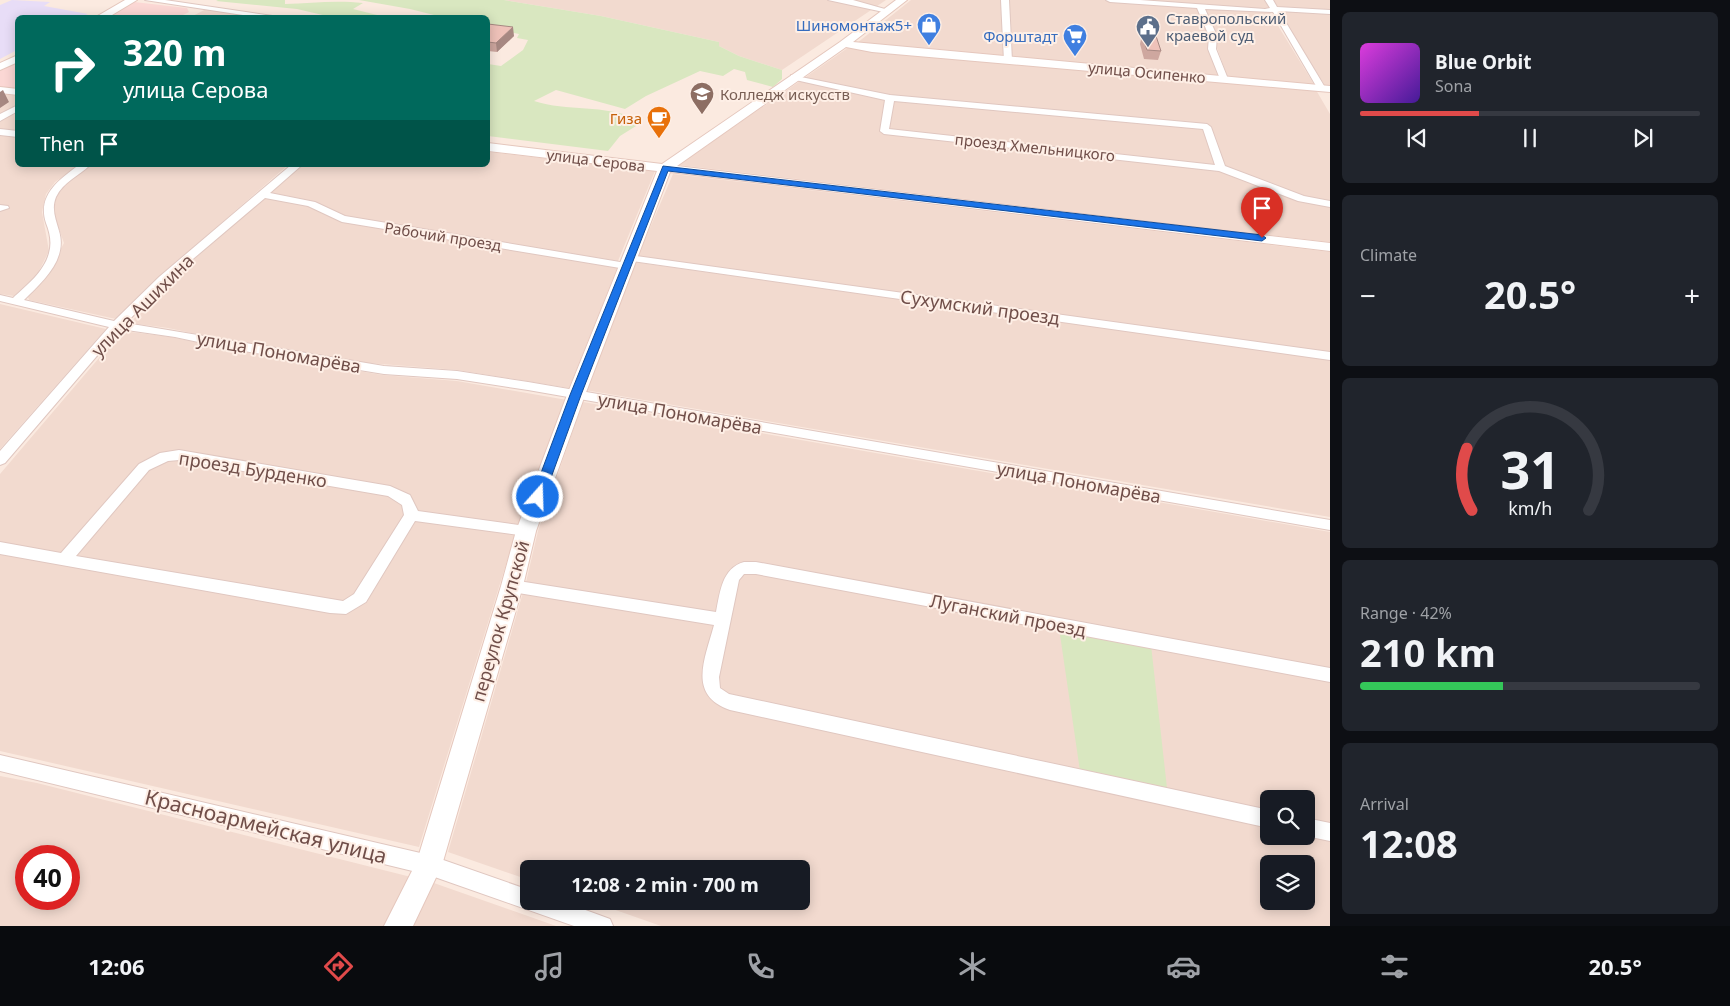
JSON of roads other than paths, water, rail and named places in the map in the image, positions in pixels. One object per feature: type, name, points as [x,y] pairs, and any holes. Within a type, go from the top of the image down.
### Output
[{"type":"street","points":[[104,15],[132,0]]},
{"type":"street","points":[[149,0],[261,15]]},
{"type":"street","points":[[832,0],[852,2],[888,11]]},
{"type":"street","points":[[665,168],[844,44],[902,0]]},
{"type":"street","points":[[1005,0],[1008,60]]},
{"type":"street","points":[[1110,0],[1330,12]]},
{"type":"street","points":[[1269,0],[1326,89],[1330,103]]},
{"type":"street","points":[[1200,6],[1213,36],[1212,49],[1224,79]]},
{"type":"street","name":"улица Осипенко","points":[[844,44],[1326,89]]},
{"type":"street","points":[[0,67],[15,60]]},
{"type":"street","name":"проезд Хмельницкого","points":[[794,78],[890,98],[1207,127],[1221,168]]},
{"type":"street","points":[[0,90],[15,92]]},
{"type":"street","name":"проезд Хмельницкого","points":[[890,98],[884,131],[1221,168],[1302,199],[1330,204]]},
{"type":"street","points":[[0,118],[15,108]]},
{"type":"street","points":[[0,132],[15,134]]},
{"type":"street","name":"улица Серова","points":[[490,147],[1330,247]]},
{"type":"street","points":[[16,300],[42,275],[51,262],[57,244],[48,213],[49,200],[61,183],[82,167]]},
{"type":"street","name":"улица Ашихина","points":[[0,460],[117,325],[163,280],[295,167]]},
{"type":"street","name":"переулок Крупской","points":[[398,926],[429,865],[512,586],[526,531],[576,395],[665,168]]},
{"type":"street","name":"Рабочий проезд","points":[[262,194],[311,204],[342,219],[628,262]]},
{"type":"street","name":"Сухумский проезд","points":[[628,262],[1330,356]]},
{"type":"street","name":"улица Пономарёва","points":[[0,298],[16,300],[117,325],[175,333],[231,345],[364,367],[457,375],[1330,525]]},
{"type":"street","name":"проезд Бурденко","points":[[65,560],[144,468],[165,456],[179,456],[390,491],[403,496],[411,506],[410,515]]},
{"type":"street","points":[[0,548],[330,607],[346,608],[360,598],[410,515],[526,531]]},
{"type":"street","name":"Луганский проезд","points":[[1260,817],[730,702],[720,698],[713,691],[710,681],[722,620],[733,578],[737,572],[745,568],[756,568],[1330,675]]},
{"type":"street","points":[[512,586],[722,620]]},
{"type":"street","name":"Красноармейская улица","points":[[0,763],[429,865],[520,897]]},
{"type":"street","points":[[1315,829],[1330,832]]},
{"type":"street","name":"Красноармейская улица","points":[[556,910],[603,926]]},
{"type":"place","name":"Шиномонтаж5+","points":[[929,46]]},
{"type":"place","name":"Ставропольский краевой суд","points":[[1148,48]]},
{"type":"place","name":"Форштадт","points":[[1075,57]]},
{"type":"place","name":"Колледж искусств","points":[[702,115]]},
{"type":"place","name":"Гиза","points":[[659,139]]}]
